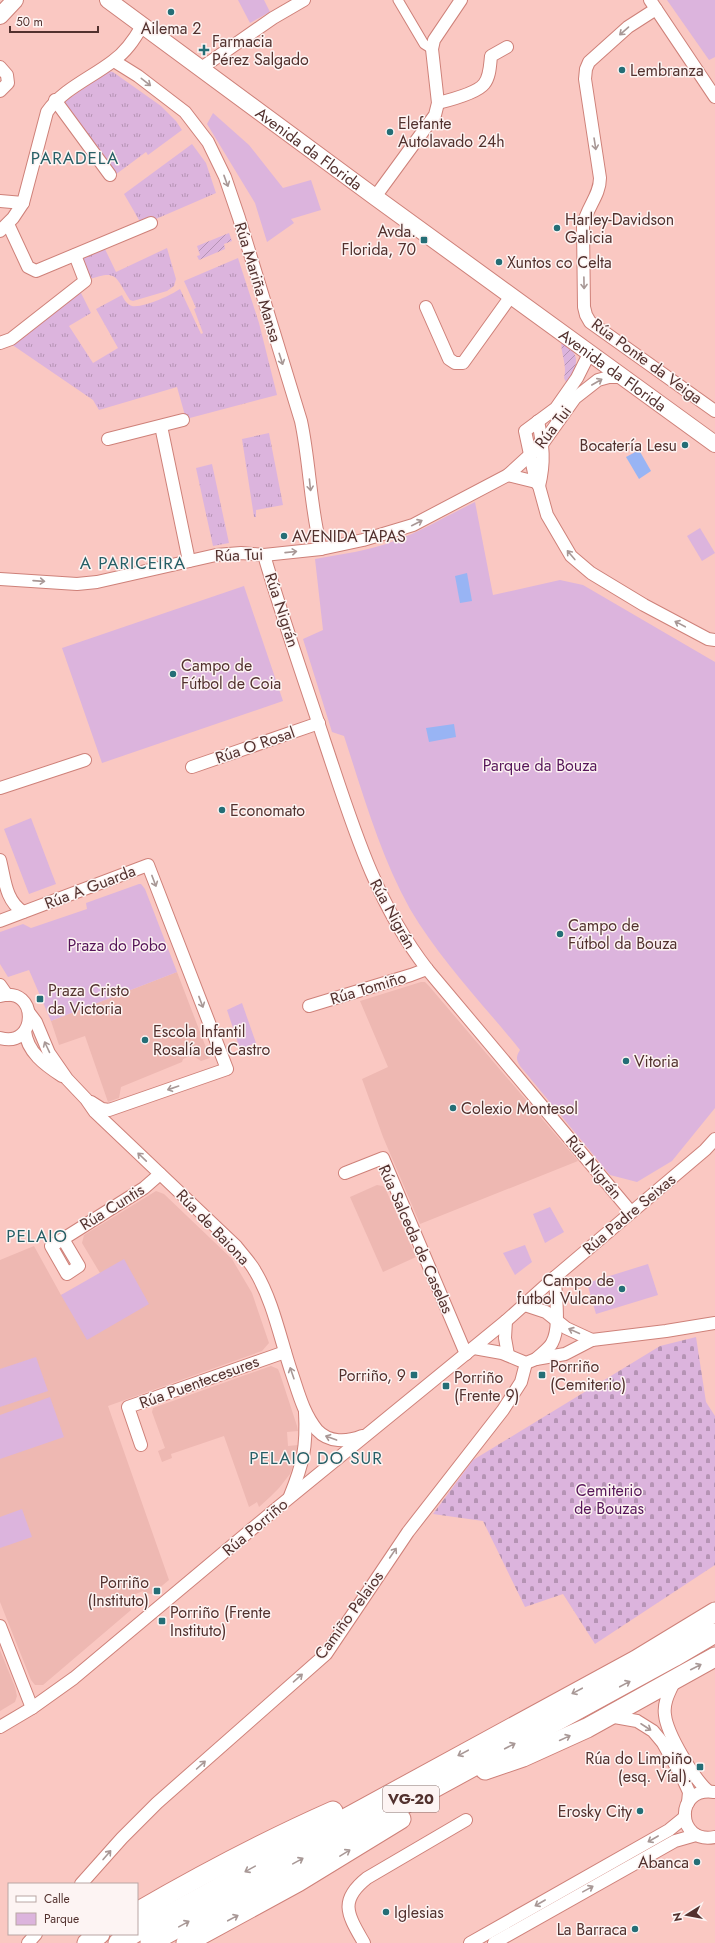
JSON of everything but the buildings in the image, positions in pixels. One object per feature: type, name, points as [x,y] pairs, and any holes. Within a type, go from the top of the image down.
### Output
[{"type":"highway","points":[[636,1660],[715,1612]]},
{"type":"highway","name":"VG-20","points":[[138,1931],[636,1660],[715,1621]]},
{"type":"highway","name":"VG-20","points":[[150,1943],[417,1796],[674,1658],[715,1633]]},
{"type":"highway","points":[[674,1658],[715,1640]]},
{"type":"highway","points":[[186,1943],[298,1882],[459,1784],[491,1767],[523,1757],[609,1716],[715,1657]]},
{"type":"highway","points":[[138,1911],[224,1863],[282,1834],[344,1806],[419,1777]]},
{"type":"highway","points":[[381,1831],[417,1796]]},
{"type":"highway","points":[[87,1943],[99,1935]]},
{"type":"highway","points":[[118,1943],[131,1935]]},
{"type":"main road","points":[[0,16],[15,0]]},
{"type":"main road","name":"Avenida da Florida","points":[[108,0],[200,69],[715,444]]},
{"type":"street","points":[[200,69],[273,18],[304,0]]},
{"type":"street","points":[[398,0],[424,44],[432,48]]},
{"type":"street","points":[[375,197],[435,115],[438,103],[432,48],[434,40],[461,0]]},
{"type":"street","points":[[653,4],[715,97]]},
{"type":"street","name":"Rúa Ponte da Veiga","points":[[653,4],[589,62],[586,69],[585,79],[600,186],[586,212],[583,226],[584,307],[590,322],[715,411]]},
{"type":"street","points":[[142,26],[130,46],[114,61],[55,100],[47,112],[23,203],[4,227],[28,267],[36,271],[151,223]]},
{"type":"street","points":[[438,103],[476,89],[484,84],[488,76],[491,56],[507,48]]},
{"type":"street","name":"Rúa Mariña Mansa","points":[[114,61],[138,76],[185,112],[208,142],[225,177],[301,421],[306,444],[313,510],[321,549]]},
{"type":"street","points":[[0,67],[8,74],[8,83],[0,91]]},
{"type":"street","points":[[55,100],[110,175]]},
{"type":"street","points":[[0,201],[23,203]]},
{"type":"street","points":[[0,343],[11,339],[85,281],[75,255]]},
{"type":"street","points":[[426,307],[449,359],[455,363],[463,363],[511,296]]},
{"type":"street","name":"Rúa Tui","points":[[530,456],[525,431],[556,408],[578,378],[590,352]]},
{"type":"street","name":"Rúa Tui","points":[[0,579],[77,584],[96,582],[216,554],[241,553],[264,555],[321,549],[363,540],[413,525],[508,475],[543,443],[575,398],[598,380],[609,377],[623,377]]},
{"type":"street","name":"Rúa Tui","points":[[575,398],[578,378]]},
{"type":"street","points":[[108,439],[183,420]]},
{"type":"street","points":[[537,484],[544,467],[543,443],[538,421]]},
{"type":"street","points":[[161,426],[189,561]]},
{"type":"street","points":[[530,456],[547,515],[559,539],[571,556],[591,573],[644,605],[708,639],[715,640]]},
{"type":"street","points":[[508,475],[537,484]]},
{"type":"street","name":"Rúa Nigrán","points":[[264,555],[369,871],[396,924],[427,969],[631,1212]]},
{"type":"street","name":"Rúa O Rosal","points":[[192,767],[319,723]]},
{"type":"street","points":[[0,788],[85,760]]},
{"type":"street","points":[[0,860],[9,897],[13,904],[23,912]]},
{"type":"street","name":"Rúa A Guarda","points":[[0,921],[148,865],[227,1070],[109,1110],[102,1109],[86,1099]]},
{"type":"street","name":"Rúa Tomiño","points":[[309,1006],[427,969]]},
{"type":"street","name":"Rúa de Baiona","points":[[2,992],[24,1002],[36,1022],[49,1053],[67,1079],[86,1099],[95,1112],[236,1246],[255,1270],[267,1297],[305,1410],[317,1429],[334,1440],[355,1439],[369,1434]]},
{"type":"street","points":[[0,1038],[10,1039],[24,1031],[29,1022],[30,1014]]},
{"type":"street","name":"Rúa de Baiona","points":[[24,1031],[29,1047],[47,1067],[67,1079]]},
{"type":"street","name":"Rúa Padre Seixas","points":[[525,1305],[555,1277],[705,1150],[715,1139]]},
{"type":"street","name":"Rúa Salceda de Caselas","points":[[344,1173],[383,1158],[470,1351]]},
{"type":"street","name":"Rúa Cuntis","points":[[63,1239],[144,1188],[160,1174]]},
{"type":"street","points":[[531,1361],[552,1344],[555,1334],[557,1320],[555,1277]]},
{"type":"street","points":[[508,1356],[505,1338],[506,1321],[525,1305],[546,1312],[566,1328],[592,1340]]},
{"type":"street","name":"Rúa Porriño","points":[[0,1727],[32,1708],[74,1678],[289,1498],[506,1321]]},
{"type":"street","points":[[470,1351],[508,1356],[531,1361],[565,1354],[592,1340],[666,1331],[715,1323]]},
{"type":"street","name":"Rúa Puentecesures","points":[[141,1445],[128,1408],[285,1352]]},
{"type":"street","name":"Camiño Pelaios","points":[[83,1883],[122,1838],[157,1803],[326,1654],[408,1532],[503,1410],[521,1382],[531,1361]]},
{"type":"street","name":"Rúa de Baiona","points":[[289,1498],[302,1465],[305,1451],[305,1410]]},
{"type":"street","points":[[0,1626],[32,1708]]},
{"type":"street","points":[[676,1678],[665,1703],[667,1726],[691,1774],[700,1784],[712,1792]]},
{"type":"street","points":[[609,1716],[637,1721],[653,1731],[663,1743],[683,1778],[689,1792],[685,1817],[686,1824],[696,1835]]},
{"type":"street","points":[[688,1803],[697,1794],[712,1792]]},
{"type":"street","points":[[470,1943],[669,1830],[685,1817]]},
{"type":"street","points":[[364,1943],[351,1921],[348,1912],[349,1900],[355,1888],[368,1878],[466,1820]]},
{"type":"street","points":[[494,1943],[675,1841],[696,1835],[713,1839]]},
{"type":"street","points":[[28,1943],[35,1935]]},
{"type":"shaded area","name":"Escola Infantil Rosalía de Castro","points":[[177,972],[210,1058],[201,1061],[192,1055],[183,1059],[182,1062],[121,1087],[119,1098],[108,1102],[85,1036],[59,1045],[51,1021]]},
{"type":"shaded area","name":"Colexio Montesol","points":[[425,982],[429,986],[578,1161],[420,1224],[383,1137],[362,1079],[388,1067],[360,1001]]},
{"type":"shaded area","points":[[377,1185],[383,1186],[386,1190],[416,1257],[383,1272],[350,1197]]},
{"type":"shaded area","points":[[156,1191],[164,1194],[232,1259],[252,1293],[269,1343],[262,1351],[108,1406],[169,1580],[152,1594],[145,1593],[143,1591],[126,1598],[131,1610],[43,1685],[35,1685],[31,1680],[0,1602],[0,1260],[34,1246],[61,1295],[79,1288],[100,1273],[82,1243],[84,1235]]},
{"type":"shaded area","points":[[271,1366],[278,1369],[297,1426],[298,1431],[287,1432],[288,1446],[298,1445],[297,1456],[290,1474],[279,1488],[259,1507],[257,1502],[249,1507],[224,1436],[171,1454],[172,1458],[162,1462],[158,1451],[165,1448],[152,1412],[153,1408]]},
{"type":"shaded area","points":[[0,1650],[15,1687],[17,1696],[15,1702],[0,1711]]},
{"type":"green space","points":[[238,0],[264,0],[270,12],[250,23]]},
{"type":"green space","points":[[667,0],[715,0],[715,57],[709,60]]},
{"type":"green space","points":[[109,71],[113,72],[161,106],[176,121],[182,130],[148,155],[146,152],[115,175],[64,102]]},
{"type":"green space","points":[[213,113],[249,145],[283,188],[311,180],[321,210],[291,219],[294,223],[267,242],[255,203],[207,124]]},
{"type":"green space","points":[[192,144],[206,163],[216,193],[142,225],[124,194]]},
{"type":"green space","points":[[229,233],[232,241],[224,244],[225,249],[199,260],[197,256],[200,255],[197,246]]},
{"type":"green space","points":[[104,247],[116,272],[167,248],[176,279],[174,286],[167,291],[133,301],[130,300],[115,277],[111,275],[105,275],[88,280],[80,257]]},
{"type":"green space","points":[[238,258],[259,323],[277,395],[186,419],[177,387],[99,410],[93,400],[11,344],[79,289],[91,313],[69,326],[93,363],[118,348],[96,309],[122,295],[129,304],[132,306],[137,306],[157,300],[180,289],[201,334],[203,333],[194,309],[196,308],[184,281]]},
{"type":"green space","points":[[562,341],[573,351],[576,361],[576,366],[567,384],[564,378],[565,368],[561,344]]},
{"type":"green space","points":[[269,433],[283,505],[256,510],[256,517],[254,517],[242,439]]},
{"type":"green space","points":[[212,464],[229,543],[213,546],[196,468]]},
{"type":"green space","name":"Parque da Bouza","points":[[475,502],[493,595],[560,580],[583,585],[715,662],[715,1108],[672,1161],[637,1182],[610,1175],[520,1066],[517,1058],[520,1050],[448,964],[410,909],[399,888],[381,846],[344,736],[332,732],[303,639],[323,630],[315,559],[355,552],[404,537],[415,533]]},
{"type":"green space","points":[[700,528],[715,553],[702,561],[687,536]]},
{"type":"green space","name":"Campo de Fútbol de Coia","points":[[244,586],[283,701],[102,763],[62,648]]},
{"type":"green space","points":[[31,818],[56,884],[29,894],[4,829]]},
{"type":"green space","name":"Praza do Pobo","points":[[141,884],[145,889],[177,972],[51,1021],[29,970],[8,977],[0,964],[0,932],[23,924],[31,928],[87,909],[86,903]]},
{"type":"green space","points":[[242,1003],[256,1043],[240,1049],[227,1010]]},
{"type":"green space","points":[[550,1207],[564,1232],[545,1243],[533,1214]]},
{"type":"green space","points":[[525,1245],[532,1262],[515,1275],[503,1253]]},
{"type":"green space","points":[[124,1259],[149,1304],[87,1340],[61,1295]]},
{"type":"green space","name":"Campo de futbol Vulcano","points":[[648,1264],[658,1295],[596,1314],[587,1283]]},
{"type":"green space","name":"Cemiterio de Bouzas","points":[[696,1337],[706,1402],[715,1416],[715,1565],[595,1644],[563,1594],[525,1607],[483,1521],[433,1514],[473,1460],[660,1346]]},
{"type":"green space","points":[[36,1357],[48,1391],[0,1407],[0,1369]]},
{"type":"green space","points":[[50,1397],[64,1437],[0,1459],[0,1415]]},
{"type":"green space","points":[[22,1509],[32,1537],[0,1548],[0,1517]]},
{"type":"water","points":[[639,450],[651,471],[639,479],[626,457]]},
{"type":"water","points":[[467,573],[472,601],[460,603],[455,576]]},
{"type":"water","points":[[454,724],[456,737],[429,742],[426,728]]},
{"type":"place","name":"Ailema 2","points":[[171,12]]},
{"type":"place","name":"Farmacia Pérez Salgado","points":[[204,50]]},
{"type":"place","name":"Lembranza","points":[[622,70]]},
{"type":"place","name":"Elefante Autolavado 24h","points":[[390,132]]},
{"type":"place","name":"Harley-Davidson Galicia","points":[[557,228]]},
{"type":"place","name":"Avda. Florida, 70","points":[[424,240]]},
{"type":"place","name":"Xuntos co Celta","points":[[499,262]]},
{"type":"place","name":"Bocatería Lesu","points":[[685,445]]},
{"type":"place","name":"AVENIDA TAPAS","points":[[284,536]]},
{"type":"place","name":"Campo de Fútbol de Coia","points":[[173,674]]},
{"type":"place","name":"Economato","points":[[222,810]]},
{"type":"place","name":"Campo de Fútbol da Bouza","points":[[560,934]]},
{"type":"place","name":"Praza Cristo da Victoria","points":[[40,999]]},
{"type":"place","name":"Escola Infantil Rosalía de Castro","points":[[145,1040]]},
{"type":"place","name":"Vitoria","points":[[626,1061]]},
{"type":"place","name":"Colexio Montesol","points":[[453,1108]]},
{"type":"place","name":"Campo de futbol Vulcano","points":[[622,1289]]},
{"type":"place","name":"Porriño, 9","points":[[414,1375]]},
{"type":"place","name":"Porriño (Cemiterio)","points":[[542,1375]]},
{"type":"place","name":"Porriño (Frente 9)","points":[[446,1386]]},
{"type":"place","name":"Porriño (Instituto)","points":[[157,1591]]},
{"type":"place","name":"Porriño (Frente Instituto)","points":[[162,1621]]},
{"type":"place","name":"Rúa do Limpiño (esq. Víal).","points":[[700,1767]]},
{"type":"place","name":"Erosky City","points":[[640,1811]]},
{"type":"place","name":"Abanca","points":[[697,1862]]},
{"type":"place","name":"Iglesias","points":[[386,1912]]},
{"type":"place","name":"La Barraca","points":[[635,1929]]},
{"type":"district","name":"PARADELA","points":[[75,158]]},
{"type":"district","name":"A PARICEIRA","points":[[133,563]]},
{"type":"district","name":"PELAIO","points":[[37,1236]]},
{"type":"district","name":"PELAIO DO SUR","points":[[316,1458]]}]
